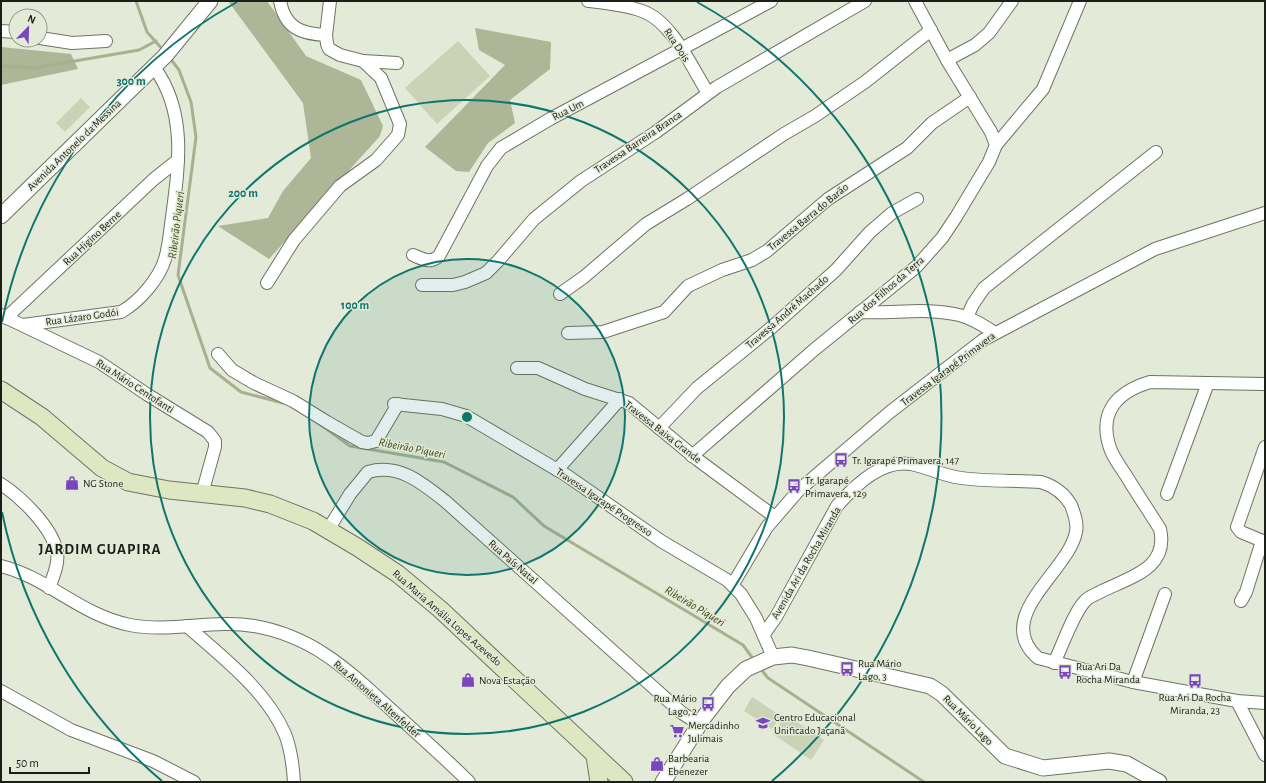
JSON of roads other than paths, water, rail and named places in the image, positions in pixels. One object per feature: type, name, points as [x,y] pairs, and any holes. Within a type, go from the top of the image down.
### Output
[{"type":"main road","name":"Rua Maria Amália Lopes Azevedo","points":[[1,390],[42,417],[90,460],[118,478],[143,486],[245,498],[270,504],[296,514],[328,530],[374,557],[415,588],[496,660],[624,782]]},
{"type":"main road","points":[[595,756],[599,782]]},
{"type":"street","name":"Avenida Antonelo da Messina","points":[[3,211],[176,45],[210,1]]},
{"type":"street","points":[[280,1],[282,14],[294,27],[311,34],[326,35]]},
{"type":"street","points":[[330,1],[326,44],[334,53],[363,61],[397,63]]},
{"type":"street","name":"Rua Dois","points":[[588,1],[643,11],[662,23],[708,93]]},
{"type":"street","name":"Rua Um","points":[[413,255],[429,261],[439,256],[487,166],[501,148],[550,119],[771,1]]},
{"type":"street","name":"Travessa Barreira Branca","points":[[422,285],[453,285],[465,282],[486,273],[534,219],[581,180],[656,132],[708,93],[768,56],[865,1]]},
{"type":"street","points":[[915,1],[947,60],[991,132],[996,145]]},
{"type":"street","points":[[947,60],[975,45],[989,33],[1012,1]]},
{"type":"street","name":"Rua dos Filhos da Terra","points":[[692,456],[815,349],[916,267],[938,242],[976,186],[996,145],[1043,89],[1080,1]]},
{"type":"street","points":[[560,294],[584,277],[646,224],[687,199],[784,134],[826,109],[865,82],[931,30]]},
{"type":"street","points":[[48,39],[72,43],[106,41]]},
{"type":"street","points":[[267,283],[294,240],[340,186],[376,160],[398,135],[400,124],[381,78],[363,61]]},
{"type":"street","points":[[156,65],[165,83],[175,111],[178,160]]},
{"type":"street","name":"Travessa Barra do Barão","points":[[568,333],[604,332],[664,312],[688,286],[722,270],[752,260],[766,251],[828,199],[907,148],[932,123],[970,97]]},
{"type":"street","points":[[967,317],[973,304],[984,288],[1156,152]]},
{"type":"street","name":"Rua Lázaro Godói","points":[[22,325],[121,312],[128,308],[143,294],[160,270],[165,259],[177,178],[178,160]]},
{"type":"street","name":"Rua Higino Berne","points":[[4,316],[154,179],[178,160]]},
{"type":"street","name":"Travessa André Machado","points":[[659,428],[697,388],[771,328],[836,270],[870,232],[892,214],[917,199]]},
{"type":"street","name":"Travessa Igarapé Primavera","points":[[733,584],[750,554],[775,517],[799,490],[870,428],[995,333],[1155,249],[1265,213]]},
{"type":"street","points":[[860,312],[938,311],[967,317],[995,333]]},
{"type":"street","name":"Rua Mário Centofanti","points":[[4,316],[106,366],[212,436],[215,440],[215,447],[202,494]]},
{"type":"street","name":"Travessa Igarapé Progresso","points":[[218,354],[232,370],[254,383],[294,401],[362,442],[368,443],[376,441],[396,404],[442,409],[466,416],[557,470],[661,541],[733,584],[741,594],[764,634],[770,658]]},
{"type":"street","name":"Travessa Baixa Grande","points":[[517,368],[538,368],[585,389],[629,402],[692,456],[775,517]]},
{"type":"street","points":[[1054,663],[1077,612],[1087,598],[1140,572],[1156,560],[1160,551],[1162,539],[1160,528],[1110,449],[1106,432],[1107,419],[1112,405],[1122,394],[1133,387],[1150,382],[1265,384]]},
{"type":"street","points":[[1167,494],[1208,383]]},
{"type":"street","points":[[557,470],[620,399]]},
{"type":"street","points":[[1241,601],[1246,592],[1264,541],[1240,532],[1237,527],[1265,446]]},
{"type":"street","name":"Avenida Ari da Rocha Miranda","points":[[764,634],[776,617],[837,506],[849,492],[860,483],[886,467],[897,464],[911,464],[954,477],[1041,482],[1051,485],[1067,499],[1075,515],[1077,530],[1074,539],[1067,553],[1030,606],[1024,619],[1023,633],[1031,652],[1038,658],[1133,682],[1237,701],[1265,703]]},
{"type":"street","name":"Rua País Natal","points":[[328,530],[350,494],[368,472],[392,470],[411,477],[445,502],[682,713],[700,724]]},
{"type":"street","points":[[1,484],[33,510],[52,540],[57,552],[57,562],[49,588]]},
{"type":"street","name":"Rua Antonieta Altenfelder","points":[[1,566],[13,569],[49,588],[81,608],[104,618],[131,625],[187,626],[230,623],[254,626],[291,637],[318,650],[341,664],[464,780]]},
{"type":"street","points":[[1133,682],[1165,594]]},
{"type":"street","points":[[187,626],[253,688],[275,715],[286,735],[293,764],[294,782]]},
{"type":"street","name":"Rua Mário Lago","points":[[663,782],[700,724],[728,686],[746,669],[770,658],[792,655],[930,686],[942,694],[1005,756],[1022,762],[1043,768],[1109,761],[1127,764],[1159,782]]},
{"type":"street","points":[[1,691],[62,725],[86,736],[153,760],[194,782]]},
{"type":"street","points":[[1237,701],[1265,755]]},
{"type":"waterway","name":"Ribeirão Piqueri","points":[[136,1],[147,32],[164,51]]},
{"type":"waterway","points":[[1,66],[34,68],[139,50],[156,41]]},
{"type":"waterway","name":"Ribeirão Piqueri","points":[[169,57],[179,70],[191,102],[196,137],[178,275],[210,368],[241,392],[283,403]]},
{"type":"waterway","name":"Ribeirão Piqueri","points":[[317,422],[350,446],[444,462],[513,497],[544,526],[743,645],[754,660]]},
{"type":"waterway","name":"Ribeirão Piqueri","points":[[760,668],[768,678],[924,782]]},
{"type":"place","name":"Tr. Igarapé Primavera, 147","points":[[841,460]]},
{"type":"place","name":"NG Stone","points":[[72,483]]},
{"type":"place","name":"Tr. Igarapé Primavera, 129","points":[[794,486]]},
{"type":"place","name":"Rua Mário Lago, 3","points":[[847,669]]},
{"type":"place","name":"Rua Ari Da Rocha Miranda","points":[[1065,672]]},
{"type":"place","name":"Nova Estação","points":[[468,680]]},
{"type":"place","name":"Rua Ari Da Rocha Miranda, 23","points":[[1195,681]]},
{"type":"place","name":"Rua Mário Lago, 2","points":[[708,704]]},
{"type":"place","name":"Centro Educacional Unificado Jaçanã","points":[[763,723]]},
{"type":"place","name":"Mercadinho Julimais","points":[[677,731]]},
{"type":"place","name":"Barbearia Ebenezer","points":[[657,764]]},
{"type":"district","name":"JARDIM GUAPIRA","points":[[100,549]]}]
